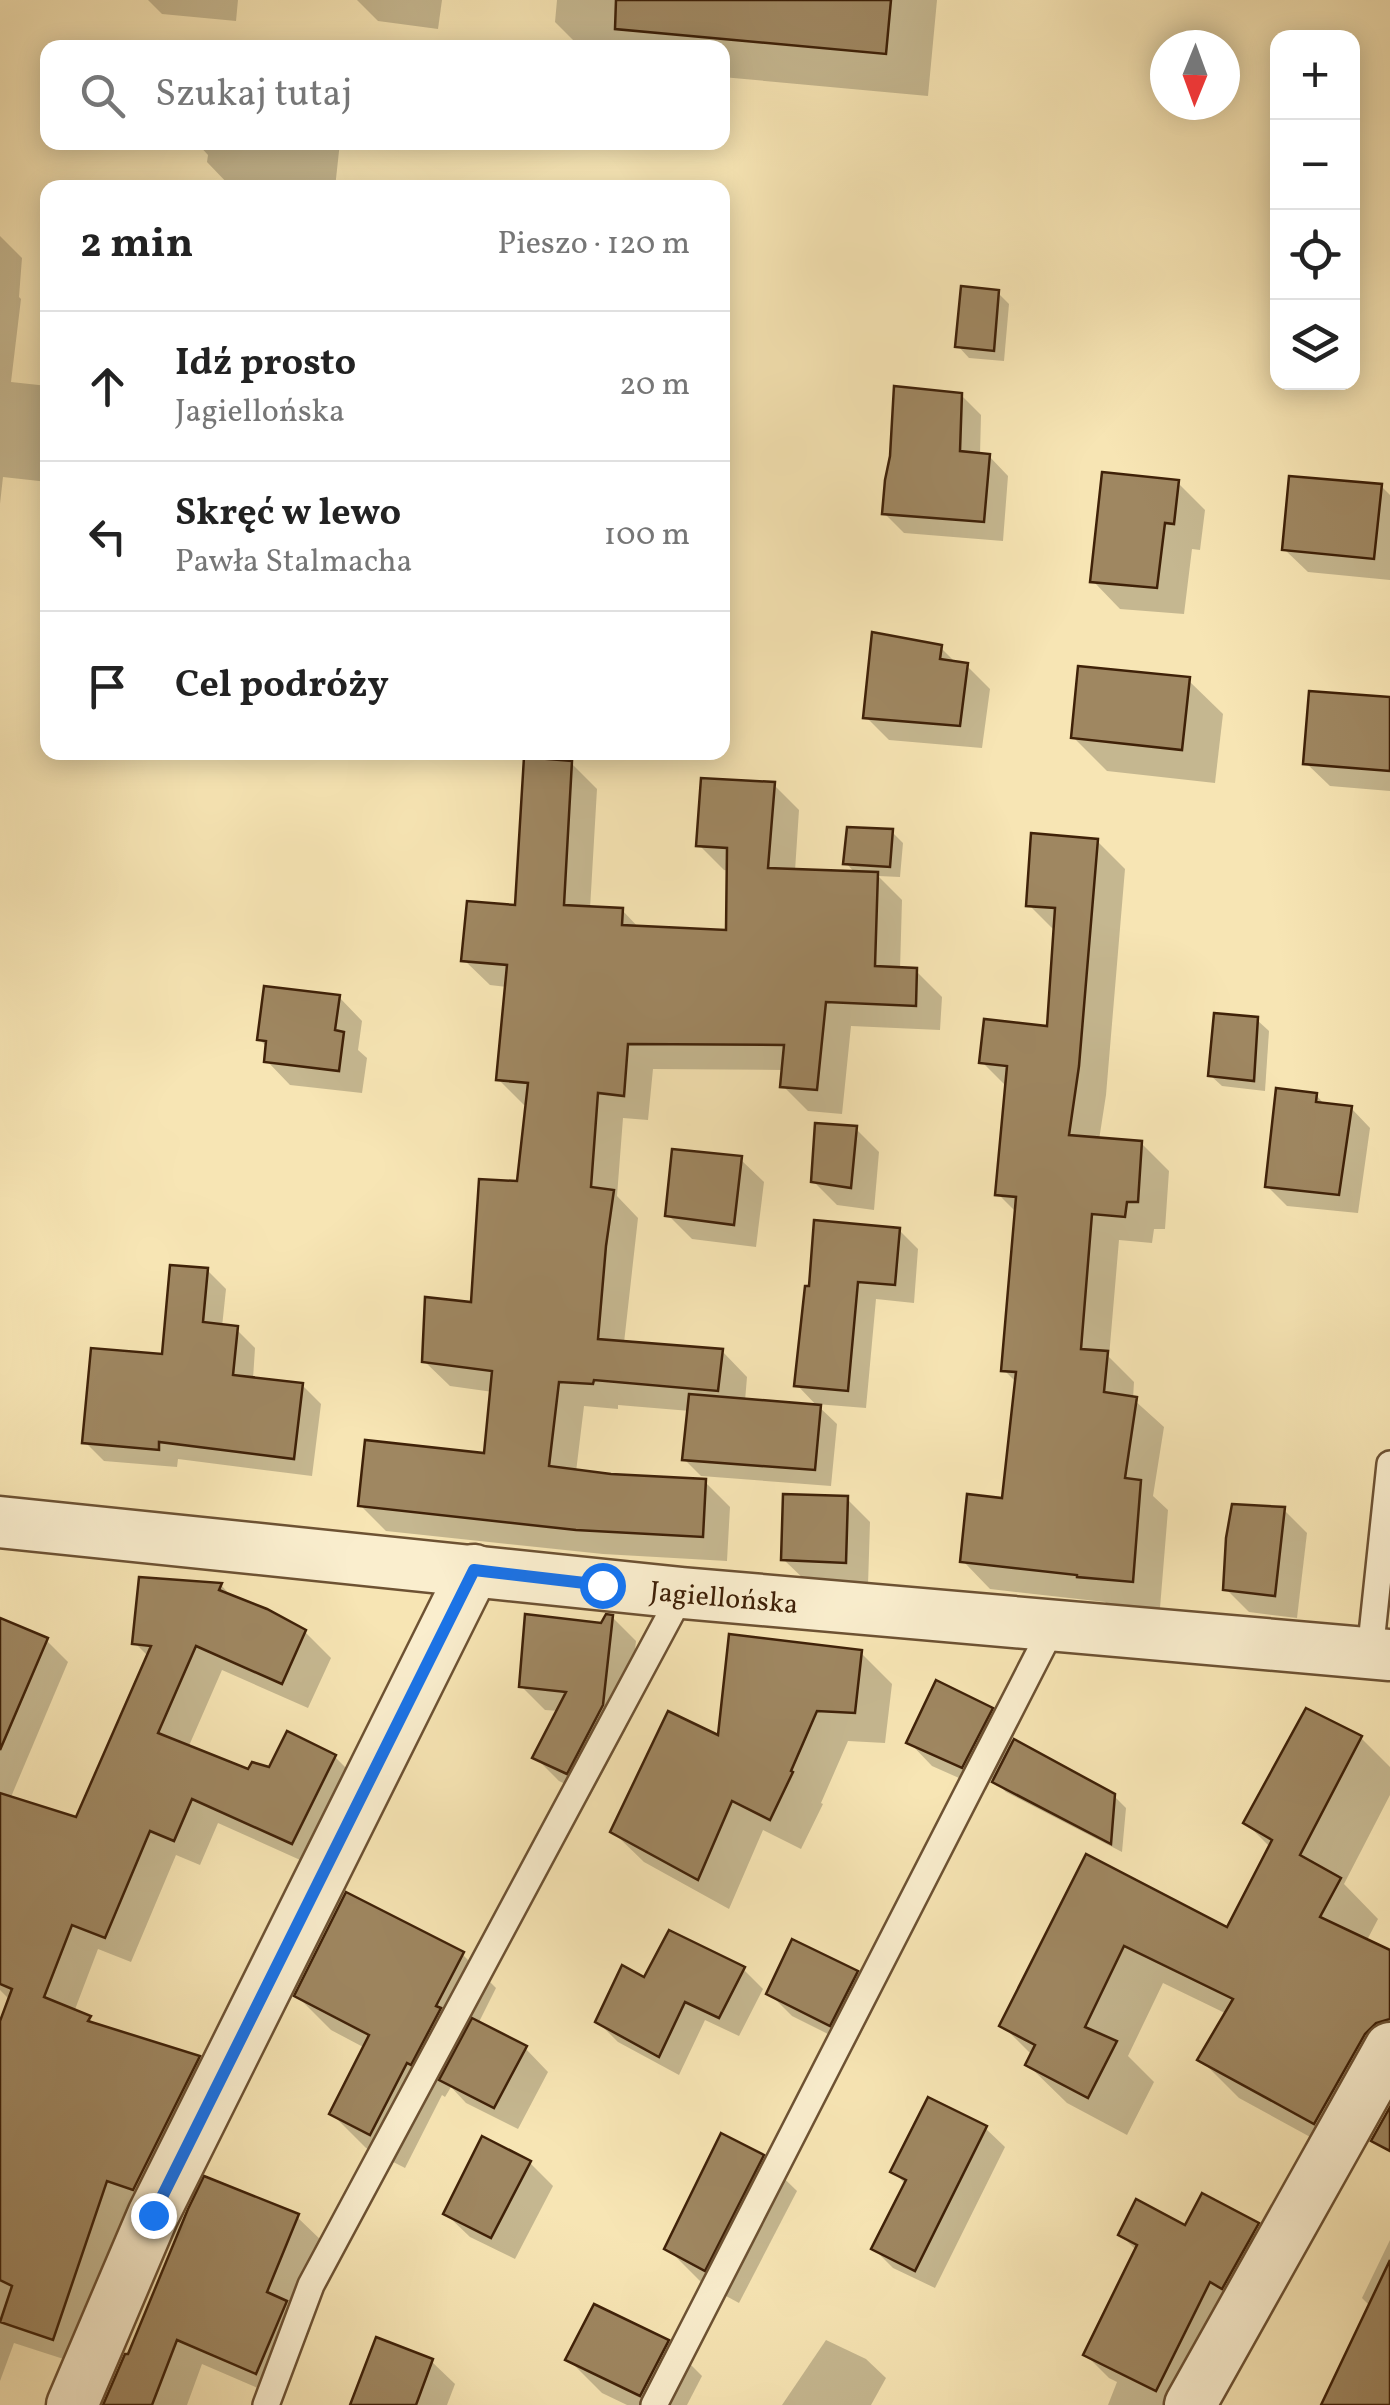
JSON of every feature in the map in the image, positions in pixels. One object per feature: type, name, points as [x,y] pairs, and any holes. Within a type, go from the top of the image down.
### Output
[{"type":"street","name":"Jagiellońska","points":[[2,1526],[682,1593],[1380,1654]]},
{"type":"street","points":[[72,2405],[153,2215],[474,1570]]},
{"type":"street","points":[[1190,2405],[1390,2048]]},
{"type":"lane","points":[[1380,1654],[1390,1464]]},
{"type":"lane","points":[[266,2405],[311,2285],[682,1593]]},
{"type":"lane","points":[[654,2405],[1053,1626]]},
{"type":"building","points":[[616,0],[891,0],[886,54],[615,29]]},
{"type":"building","points":[[961,286],[999,290],[994,351],[955,347]]},
{"type":"building","points":[[894,386],[962,393],[960,451],[990,454],[984,522],[882,514]]},
{"type":"building","points":[[1102,472],[1179,480],[1174,524],[1165,523],[1157,588],[1090,582]]},
{"type":"building","points":[[1289,476],[1382,484],[1374,559],[1282,550]]},
{"type":"building","points":[[872,632],[942,645],[940,659],[968,663],[960,726],[863,718]]},
{"type":"building","points":[[1078,666],[1190,677],[1182,750],[1071,738]]},
{"type":"building","points":[[1309,691],[1390,697],[1390,771],[1303,764]]},
{"type":"building","points":[[524,760],[572,761],[564,905],[623,908],[622,925],[726,930],[727,848],[696,846],[701,778],[775,782],[768,868],[878,872],[875,966],[917,968],[916,1006],[826,1002],[817,1090],[780,1087],[784,1045],[628,1044],[624,1096],[598,1093],[591,1187],[614,1190],[598,1339],[723,1349],[718,1391],[594,1380],[593,1384],[559,1382],[549,1466],[706,1479],[703,1537],[576,1530],[358,1506],[365,1440],[484,1453],[492,1371],[422,1362],[425,1297],[471,1302],[479,1179],[517,1181],[528,1083],[496,1080],[507,965],[461,961],[467,901],[515,905]]},
{"type":"building","points":[[847,827],[893,829],[890,867],[843,864]]},
{"type":"building","points":[[1031,833],[1098,839],[1079,1066],[1069,1135],[1142,1141],[1138,1202],[1127,1202],[1125,1217],[1092,1214],[1081,1349],[1108,1351],[1104,1392],[1137,1397],[1125,1478],[1141,1480],[1133,1582],[960,1562],[967,1494],[1002,1498],[1016,1372],[1001,1371],[1016,1197],[995,1195],[1007,1066],[979,1063],[984,1019],[1047,1026],[1055,908],[1026,906]]},
{"type":"building","points":[[264,986],[340,995],[335,1030],[344,1032],[339,1071],[264,1062],[266,1041],[257,1040]]},
{"type":"building","points":[[1214,1013],[1258,1017],[1254,1081],[1208,1076]]},
{"type":"building","points":[[1276,1088],[1317,1093],[1316,1102],[1352,1106],[1339,1195],[1265,1187]]},
{"type":"building","points":[[815,1123],[857,1126],[851,1188],[811,1182]]},
{"type":"building","points":[[672,1149],[742,1156],[734,1225],[665,1216]]},
{"type":"building","points":[[814,1220],[900,1228],[895,1285],[858,1282],[848,1391],[794,1386]]},
{"type":"building","points":[[170,1265],[208,1268],[203,1322],[238,1326],[233,1375],[303,1383],[294,1459],[159,1442],[159,1450],[82,1443],[91,1348],[162,1354]]},
{"type":"building","points":[[689,1394],[821,1405],[815,1470],[682,1460]]},
{"type":"building","points":[[783,1494],[848,1496],[846,1563],[781,1560]]},
{"type":"building","points":[[1232,1504],[1285,1507],[1275,1596],[1223,1590]]},
{"type":"building","points":[[139,1577],[222,1583],[219,1590],[306,1630],[282,1684],[196,1646],[158,1733],[248,1769],[252,1762],[269,1767],[287,1731],[336,1755],[292,1844],[192,1799],[174,1841],[150,1831],[105,1938],[72,1925],[44,1997],[91,2016],[88,2021],[200,2056],[133,2190],[107,2181],[53,2340],[0,2322],[12,2286],[0,2280],[0,2021],[12,1989],[0,1984],[0,1793],[76,1817],[151,1646],[132,1644]]},
{"type":"building","points":[[525,1614],[601,1623],[606,1614],[613,1615],[603,1705],[567,1774],[532,1758],[566,1692],[519,1687]]},
{"type":"building","points":[[0,1618],[48,1638],[0,1750]]},
{"type":"building","points":[[729,1634],[862,1650],[855,1713],[817,1711],[770,1820],[732,1801],[698,1880],[610,1832],[668,1711],[718,1735]]},
{"type":"building","points":[[936,1680],[993,1708],[962,1768],[906,1743]]},
{"type":"building","points":[[1306,1708],[1362,1736],[1300,1855],[1341,1878],[1320,1917],[1390,1950],[1390,2019],[1376,2023],[1365,2034],[1314,2124],[1197,2060],[1233,1999],[1124,1946],[1085,2027],[1117,2041],[1088,2098],[1025,2065],[1035,2045],[999,2026],[1086,1854],[1227,1927],[1272,1840],[1243,1823]]},
{"type":"building","points":[[1014,1739],[1115,1794],[1111,1844],[992,1782]]},
{"type":"building","points":[[346,1892],[464,1952],[436,2006],[441,2008],[370,2135],[329,2114],[369,2035],[294,1996]]},
{"type":"building","points":[[669,1930],[745,1967],[719,2018],[685,2002],[659,2057],[595,2022],[622,1965],[644,1977]]},
{"type":"building","points":[[792,1939],[858,1971],[830,2026],[766,1994]]},
{"type":"building","points":[[472,2018],[527,2046],[494,2108],[439,2080]]},
{"type":"building","points":[[928,2097],[987,2126],[915,2271],[871,2249],[906,2180],[890,2172]]},
{"type":"building","points":[[1390,2107],[1390,2151],[1371,2141]]},
{"type":"building","points":[[721,2133],[764,2155],[705,2271],[664,2249]]},
{"type":"building","points":[[482,2136],[531,2161],[491,2238],[443,2214]]},
{"type":"building","points":[[204,2176],[299,2214],[267,2292],[287,2301],[256,2374],[177,2340],[152,2405],[103,2405],[128,2354]]},
{"type":"building","points":[[1202,2193],[1259,2223],[1222,2289],[1210,2282],[1156,2391],[1083,2355],[1137,2245],[1118,2235],[1136,2199],[1185,2225]]},
{"type":"building","points":[[1390,2260],[1390,2405],[1321,2405]]},
{"type":"building","points":[[594,2304],[669,2340],[640,2396],[565,2360]]},
{"type":"building","points":[[376,2337],[433,2359],[416,2405],[350,2405]]},
{"type":"route","points":[[153,2215],[474,1570],[602,1585]]}]
